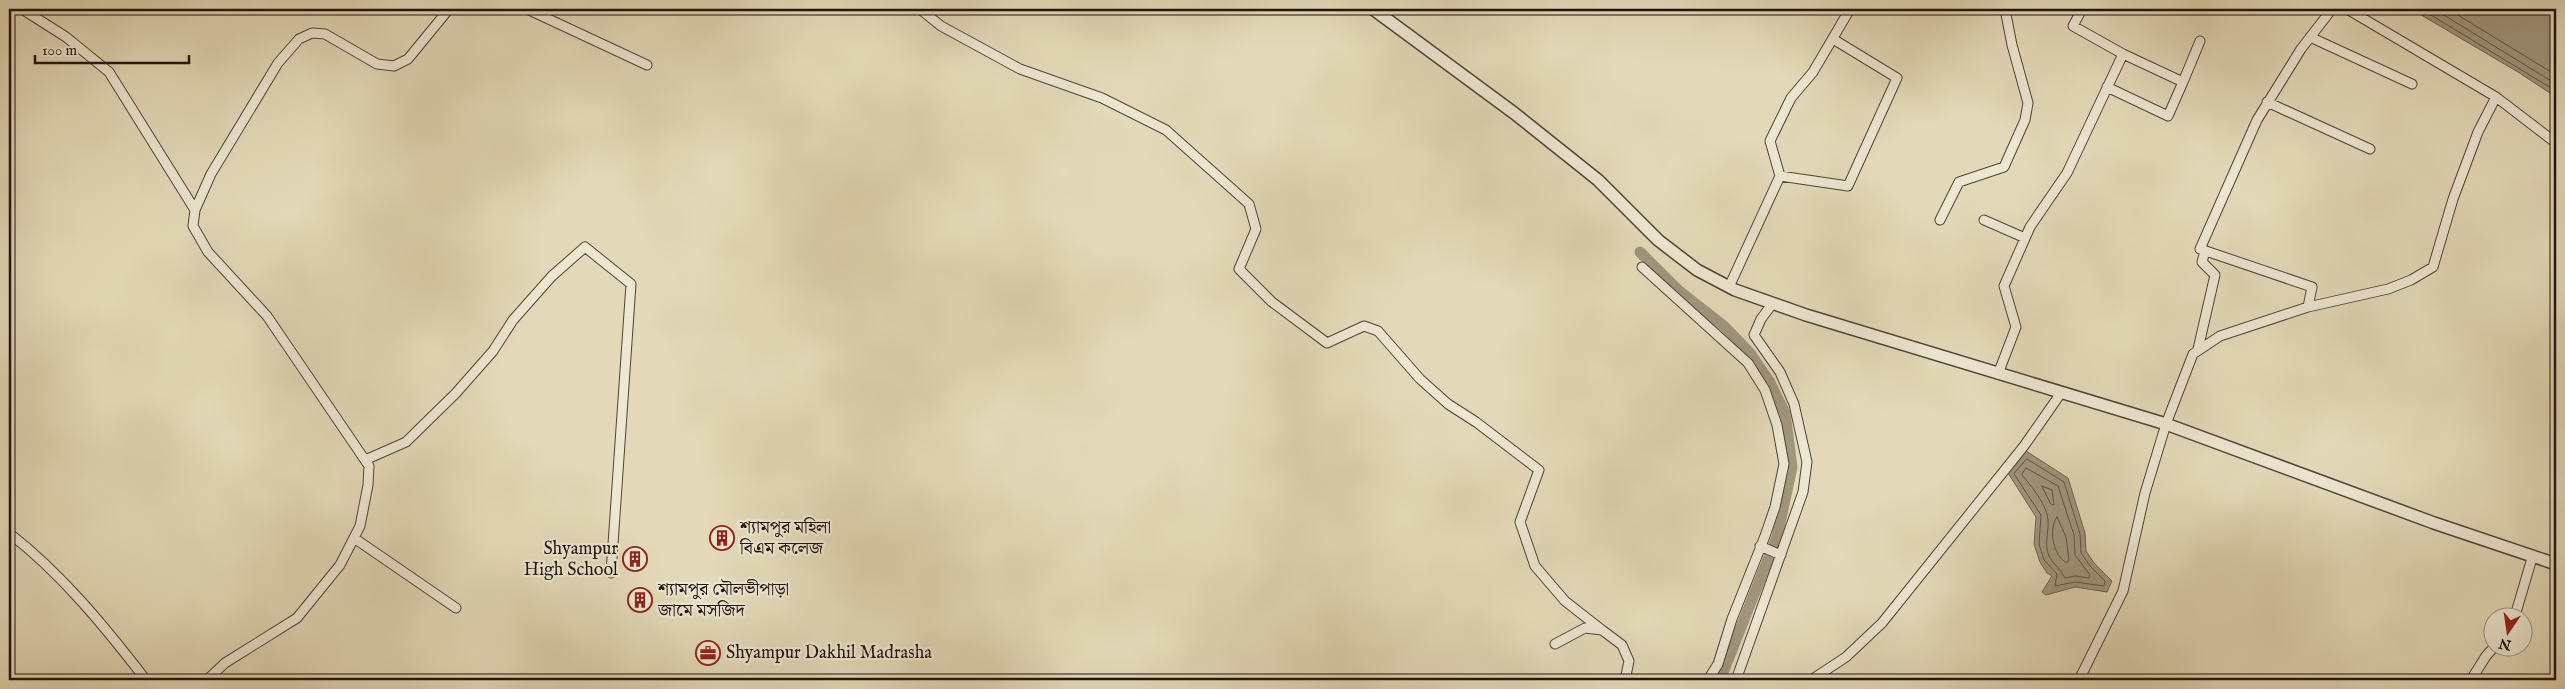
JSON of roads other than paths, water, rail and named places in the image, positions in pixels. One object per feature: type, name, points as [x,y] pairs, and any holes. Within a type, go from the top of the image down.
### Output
[{"type":"street","points":[[22,9],[66,38],[109,72],[196,210]]},
{"type":"street","points":[[206,680],[225,663],[297,618],[340,565],[360,526],[368,485],[368,466],[267,316],[208,252],[193,226],[196,210],[211,174],[278,63],[299,39],[312,33],[325,34],[377,64],[394,66],[408,59],[449,9]]},
{"type":"street","points":[[527,9],[647,64]]},
{"type":"street","points":[[920,9],[941,26],[1020,70],[1102,98],[1166,130],[1249,204],[1256,230],[1239,269],[1272,302],[1327,343],[1364,326],[1378,331],[1420,379],[1448,404],[1476,422],[1539,470],[1520,522],[1535,566],[1565,601],[1622,645],[1629,661],[1625,680]]},
{"type":"street","points":[[1373,9],[1514,113],[1598,180],[1658,240],[1697,270],[1729,287],[1772,303],[1998,374],[2166,424],[2532,558],[2556,564]]},
{"type":"street","points":[[1729,287],[1780,176],[1770,141],[1791,98],[1813,72],[1850,9]]},
{"type":"street","points":[[1940,220],[1959,182],[2004,166],[2025,120],[2028,103],[2012,45],[2005,9]]},
{"type":"street","points":[[2082,9],[2072,26],[2123,54],[2182,82]]},
{"type":"street","points":[[2308,307],[2312,287],[2200,249],[2231,181],[2243,149],[2267,102],[2332,9]]},
{"type":"street","points":[[2347,9],[2496,97],[2556,143]]},
{"type":"street","points":[[2310,38],[2412,84]]},
{"type":"street","points":[[1780,176],[1848,186],[1897,78],[1833,39]]},
{"type":"street","points":[[2107,87],[2168,116],[2200,41]]},
{"type":"street","points":[[1998,374],[2016,327],[2004,286],[2026,238],[2067,173],[2123,54]]},
{"type":"street","points":[[2080,680],[2123,591],[2146,493],[2166,424],[2192,354],[2220,336],[2308,307],[2388,289],[2411,280],[2433,267],[2454,199],[2478,132],[2496,97]]},
{"type":"street","points":[[2267,102],[2370,149]]},
{"type":"street","points":[[1984,220],[2026,238]]},
{"type":"street","points":[[365,460],[406,442],[456,393],[493,351],[513,320],[552,276],[585,247],[631,284],[611,573]]},
{"type":"street","points":[[2198,349],[2215,275],[2202,262],[2205,251]]},
{"type":"street","points":[[1642,267],[1748,363],[1765,390],[1777,425],[1784,464],[1774,508],[1762,547],[1732,619],[1718,664],[1708,680]]},
{"type":"street","points":[[1736,680],[1778,553],[1803,492],[1806,462],[1794,404],[1780,372],[1754,335],[1761,319],[1772,303]]},
{"type":"street","points":[[1810,680],[1846,657],[1893,610],[2024,446],[2062,392]]},
{"type":"street","points":[[9,533],[63,581],[146,680]]},
{"type":"street","points":[[354,538],[456,608]]},
{"type":"street","points":[[1762,547],[1778,553]]},
{"type":"street","points":[[2518,606],[2532,558]]},
{"type":"street","points":[[1555,644],[1584,628],[1602,630]]},
{"type":"street","points":[[2471,680],[2486,656]]},
{"type":"water","points":[[2411,9],[2556,9],[2556,97],[2518,72]]},
{"type":"water","points":[[2026,451],[2068,478],[2085,533],[2086,551],[2094,563],[2112,581],[2107,592],[2075,587],[2046,595],[2042,592],[2052,576],[2047,573],[2040,562],[2034,544],[2036,517],[2008,473]]},
{"type":"waterway","points":[[1640,252],[1678,290],[1724,326],[1750,353],[1769,381],[1785,413],[1792,467],[1777,537],[1720,680]]},
{"type":"place","name":"শ্যামপুর মহিলা বিএম কলেজ","points":[[722,538]]},
{"type":"place","name":"Shyampur High School","points":[[635,559]]},
{"type":"place","name":"শ্যামপুর মৌলভীপাড়া জামে মসজিদ","points":[[640,600]]},
{"type":"place","name":"Shyampur Dakhil Madrasha","points":[[708,653]]}]
